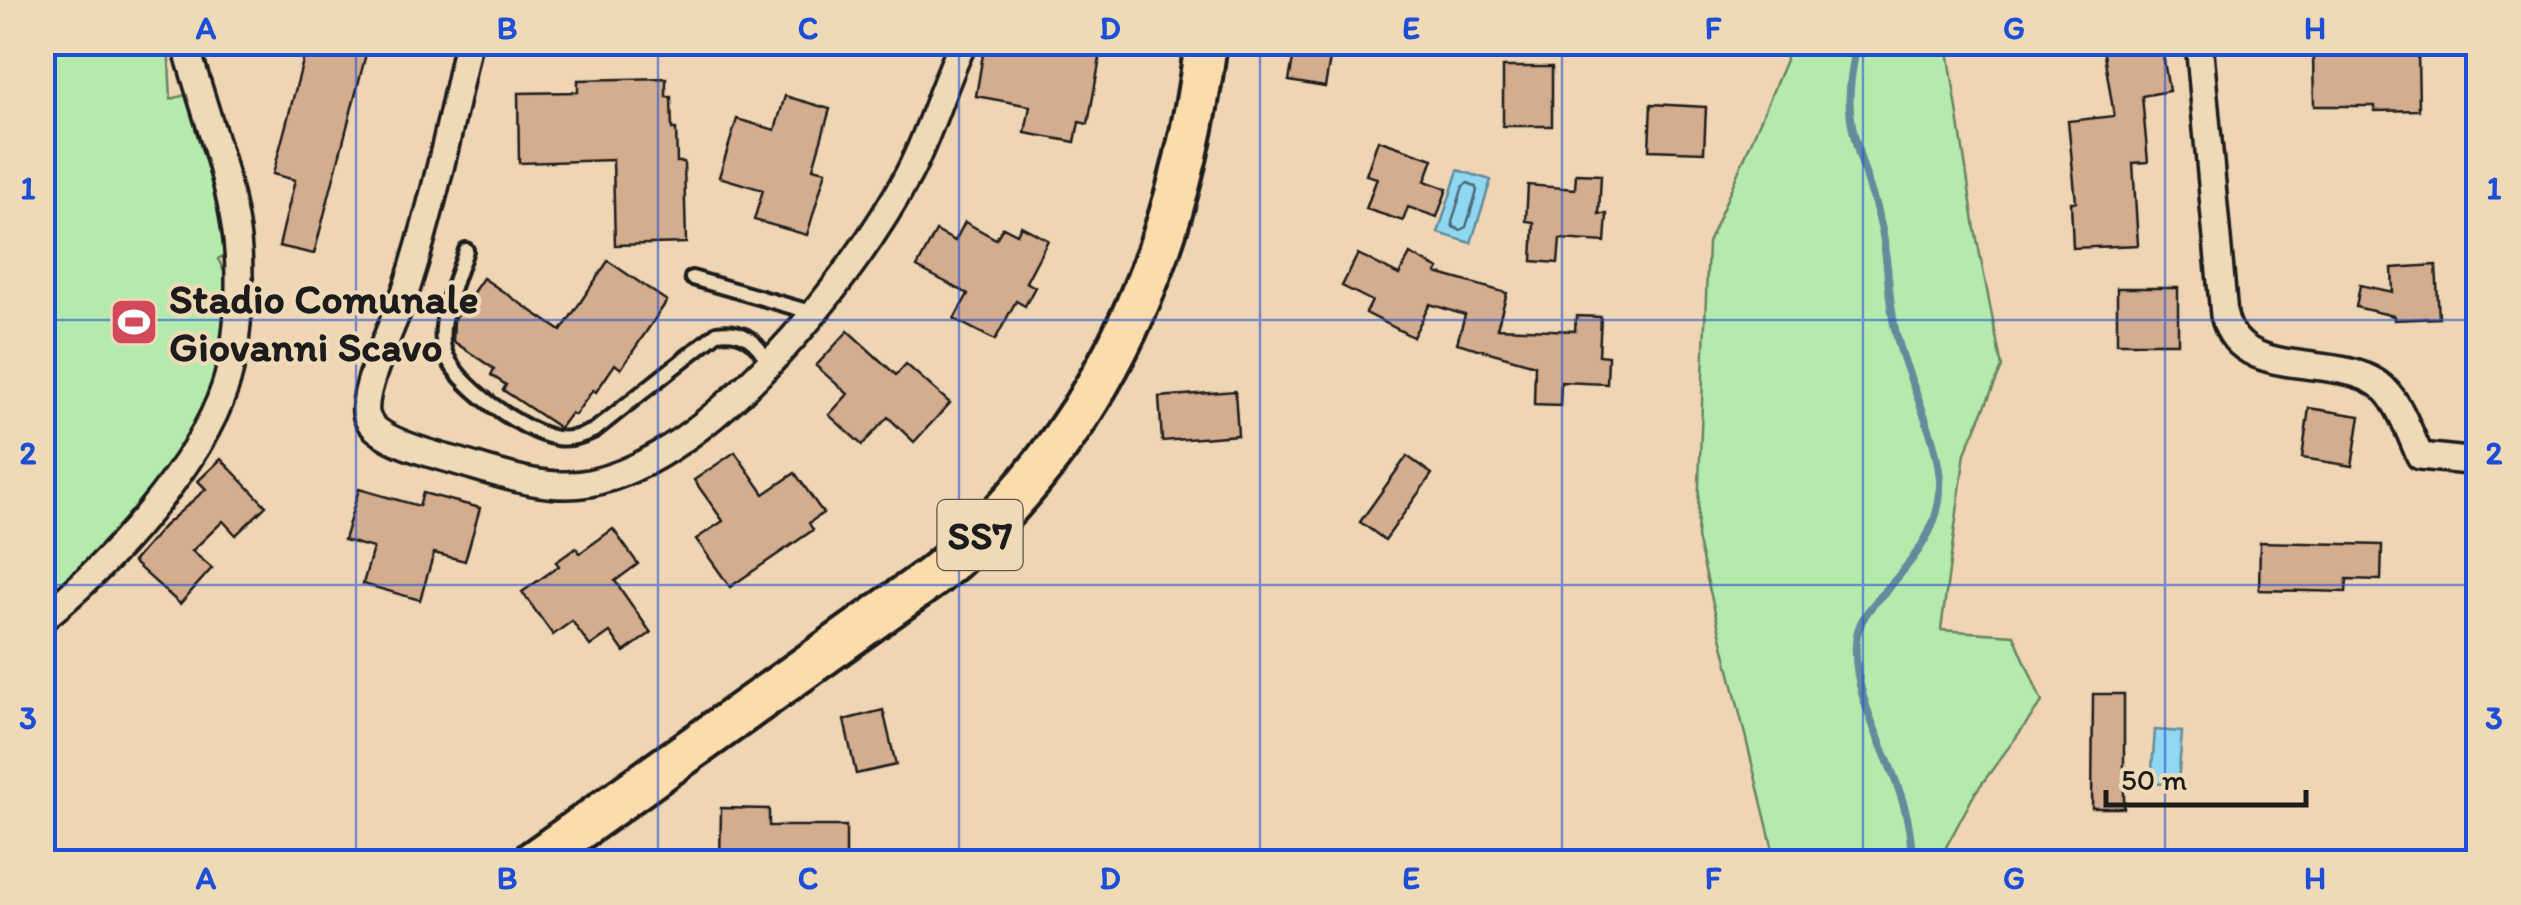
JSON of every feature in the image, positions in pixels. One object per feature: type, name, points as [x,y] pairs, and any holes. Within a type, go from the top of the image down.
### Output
[{"type":"main road","name":"SS7","points":[[533,862],[932,577],[985,530],[1032,479],[1092,396],[1136,314],[1179,182],[1196,113],[1206,42]]},
{"type":"street","points":[[42,619],[78,590],[148,512],[207,427],[229,373],[236,316],[236,228],[185,42]]},
{"type":"street","points":[[468,42],[422,239],[368,393],[366,414],[371,425],[394,440],[506,475],[558,484],[590,483],[636,466],[682,438],[768,363],[814,313],[846,273],[898,193],[929,132],[964,42]]},
{"type":"street","points":[[2200,42],[2224,314],[2233,337],[2260,356],[2373,381],[2391,397],[2420,456],[2478,462]]},
{"type":"lane","points":[[466,250],[445,322],[446,354],[458,374],[477,393],[544,434],[571,438],[595,430],[717,333],[733,332],[753,340],[768,363]]},
{"type":"lane","points":[[692,278],[814,313]]},
{"type":"green space","name":"Stadio Comunale Giovanni Scavo","points":[[43,43],[168,43],[171,99],[185,95],[226,231],[226,254],[218,259],[227,277],[224,368],[199,425],[147,496],[86,568],[43,605]]},
{"type":"green space","points":[[1783,43],[1947,43],[1975,229],[2002,367],[1965,453],[1941,630],[2014,635],[2042,702],[1975,793],[1938,862],[1776,862],[1697,538],[1708,243],[1786,60]]},
{"type":"water","points":[[1458,170],[1491,180],[1471,243],[1438,233]]},
{"type":"water","points":[[2155,730],[2182,732],[2178,785],[2151,783]]},
{"type":"building","points":[[308,42],[338,42],[367,50],[314,254],[279,246],[295,180],[273,174]]},
{"type":"building","points":[[985,42],[1041,48],[1042,42],[1103,42],[1088,124],[1079,122],[1075,142],[1025,133],[1030,106],[976,96]]},
{"type":"building","points":[[1296,42],[1333,42],[1325,87],[1289,81]]},
{"type":"building","points":[[2102,42],[2161,42],[2169,91],[2142,96],[2148,162],[2133,163],[2138,245],[2073,248],[2071,202],[2076,202],[2068,121],[2114,116]]},
{"type":"building","points":[[2374,52],[2418,52],[2419,110],[2314,106],[2313,57],[2374,56]]},
{"type":"building","points":[[1503,67],[1552,67],[1552,126],[1503,126]]},
{"type":"building","points":[[666,78],[672,129],[676,129],[677,162],[684,162],[686,243],[615,245],[613,160],[519,163],[518,93],[578,92],[578,80]]},
{"type":"building","points":[[785,96],[830,109],[813,168],[826,171],[807,235],[754,220],[763,190],[719,177],[737,119],[775,130]]},
{"type":"building","points":[[1651,104],[1706,107],[1704,152],[1649,150]]},
{"type":"building","points":[[1378,140],[1433,159],[1425,181],[1447,189],[1437,217],[1408,207],[1403,221],[1366,209],[1377,178],[1366,175]]},
{"type":"building","points":[[1576,174],[1601,175],[1599,214],[1607,214],[1605,242],[1560,239],[1558,263],[1532,261],[1534,222],[1526,221],[1528,185],[1575,189]]},
{"type":"building","points":[[965,222],[996,239],[1003,227],[1017,234],[1021,226],[1048,240],[1026,282],[1035,287],[1025,306],[1016,301],[995,340],[954,319],[968,294],[917,267],[936,231],[955,241]]},
{"type":"building","points":[[1358,254],[1399,275],[1410,254],[1439,269],[1436,273],[1507,293],[1497,328],[1575,331],[1576,316],[1601,317],[1599,355],[1608,356],[1607,384],[1561,382],[1560,406],[1534,405],[1535,365],[1457,343],[1465,315],[1430,304],[1413,337],[1366,313],[1372,301],[1342,286]]},
{"type":"building","points":[[608,261],[667,301],[621,369],[615,364],[596,392],[593,390],[560,428],[503,390],[506,385],[491,375],[494,369],[453,341],[454,320],[483,278],[561,331]]},
{"type":"building","points":[[2436,265],[2439,318],[2394,320],[2394,316],[2356,307],[2360,285],[2393,292],[2392,268]]},
{"type":"building","points":[[2117,288],[2178,288],[2178,343],[2117,343]]},
{"type":"building","points":[[848,331],[896,375],[906,364],[950,403],[914,442],[888,417],[862,445],[829,415],[848,394],[816,366]]},
{"type":"building","points":[[1235,391],[1238,435],[1162,441],[1159,397]]},
{"type":"building","points":[[2309,408],[2360,416],[2352,466],[2302,458]]},
{"type":"building","points":[[735,452],[764,494],[795,473],[823,513],[809,523],[813,530],[730,587],[696,539],[723,521],[694,480]]},
{"type":"building","points":[[1407,456],[1432,474],[1385,540],[1360,522]]},
{"type":"building","points":[[221,459],[266,506],[236,535],[223,521],[192,551],[212,568],[180,604],[133,562],[164,526],[206,489],[198,481]]},
{"type":"building","points":[[359,489],[419,506],[423,493],[480,508],[465,561],[434,553],[420,600],[363,584],[373,548],[344,540]]},
{"type":"building","points":[[613,529],[638,564],[615,581],[651,633],[624,652],[610,632],[590,646],[572,621],[553,635],[522,592],[559,566],[556,562],[576,548],[580,553]]},
{"type":"building","points":[[2260,542],[2382,545],[2381,580],[2347,579],[2346,592],[2259,590]]},
{"type":"building","points":[[2093,694],[2124,694],[2124,808],[2092,808]]},
{"type":"building","points":[[883,710],[896,765],[856,774],[844,720]]},
{"type":"building","points":[[721,808],[769,809],[769,826],[846,826],[846,862],[720,862]]},
{"type":"waterway","points":[[1857,42],[1851,76],[1852,126],[1883,235],[1895,328],[1932,438],[1939,471],[1939,504],[1928,533],[1868,612],[1856,643],[1863,697],[1904,805],[1911,862]]},
{"type":"place","name":"Stadio Comunale Giovanni Scavo","points":[[134,322]]}]
